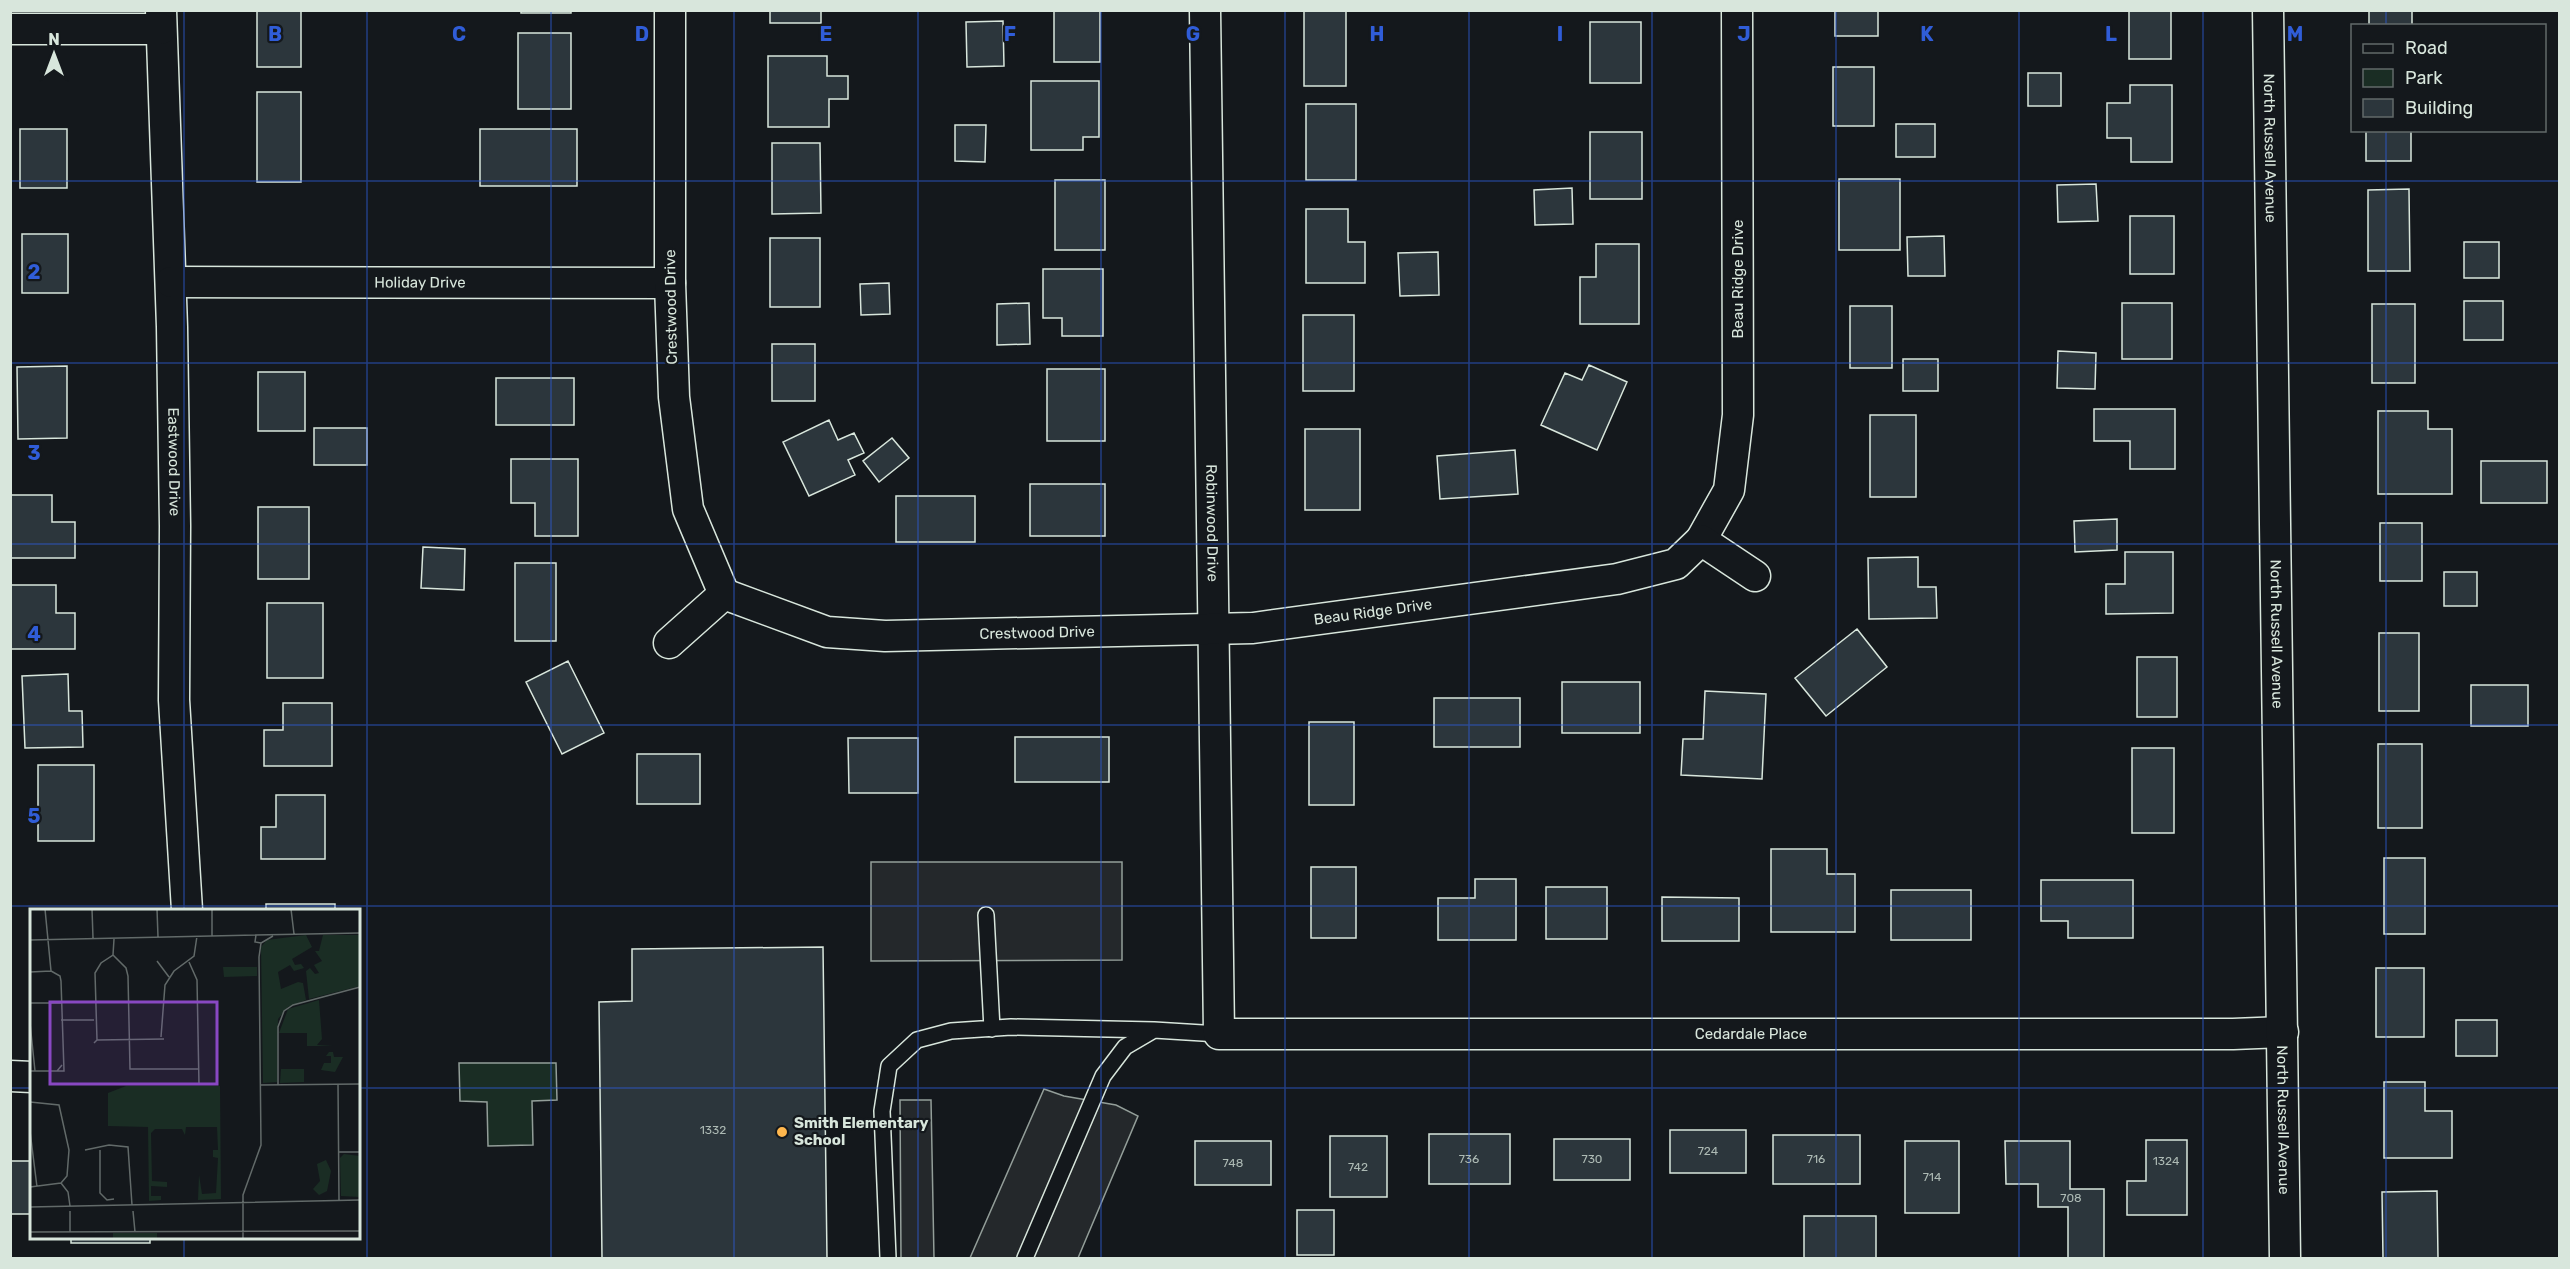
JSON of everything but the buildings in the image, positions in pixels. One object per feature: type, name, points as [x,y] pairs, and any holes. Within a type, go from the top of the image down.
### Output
[{"type":"street","name":"Crestwood Drive","points":[[670,10],[670,283],[674,397],[688,509],[724,594],[827,632],[885,636],[1212,628]]},
{"type":"street","name":"Robinwood Drive","points":[[1205,10],[1219,1034]]},
{"type":"street","name":"Beau Ridge Drive","points":[[1212,628],[1253,628],[1617,579],[1676,564],[1701,540],[1729,490],[1738,415],[1737,10]]},
{"type":"street","name":"North Russell Avenue","points":[[2268,10],[2285,1258]]},
{"type":"street","points":[[10,29],[161,20]]},
{"type":"street","name":"Eastwood Drive","points":[[161,20],[171,282],[175,526],[174,700],[187,909]]},
{"type":"street","name":"Holiday Drive","points":[[171,282],[670,283]]},
{"type":"street","points":[[1701,540],[1755,576]]},
{"type":"street","points":[[669,644],[724,594]]},
{"type":"street","name":"Cedardale Place","points":[[1219,1034],[2233,1034],[2283,1032]]},
{"type":"street","points":[[10,1076],[30,1077]]},
{"type":"lane","points":[[986,915],[992,1029]]},
{"type":"lane","points":[[888,1258],[882,1112],[889,1066],[917,1040],[951,1031],[992,1029],[1154,1030],[1219,1034]]},
{"type":"lane","points":[[1025,1258],[1103,1076],[1125,1047],[1154,1030]]},
{"type":"green space","points":[[459,1063],[556,1063],[557,1100],[532,1101],[533,1145],[488,1146],[487,1102],[460,1101]]},
{"type":"shaded area","points":[[871,862],[1122,862],[1122,960],[871,961]]},
{"type":"shaded area","points":[[1044,1089],[1064,1096],[1116,1105],[1138,1116],[1078,1258],[970,1258]]},
{"type":"shaded area","points":[[900,1100],[931,1100],[934,1258],[901,1258]]},
{"type":"place","name":"Smith Elementary School","points":[[782,1132]]}]
